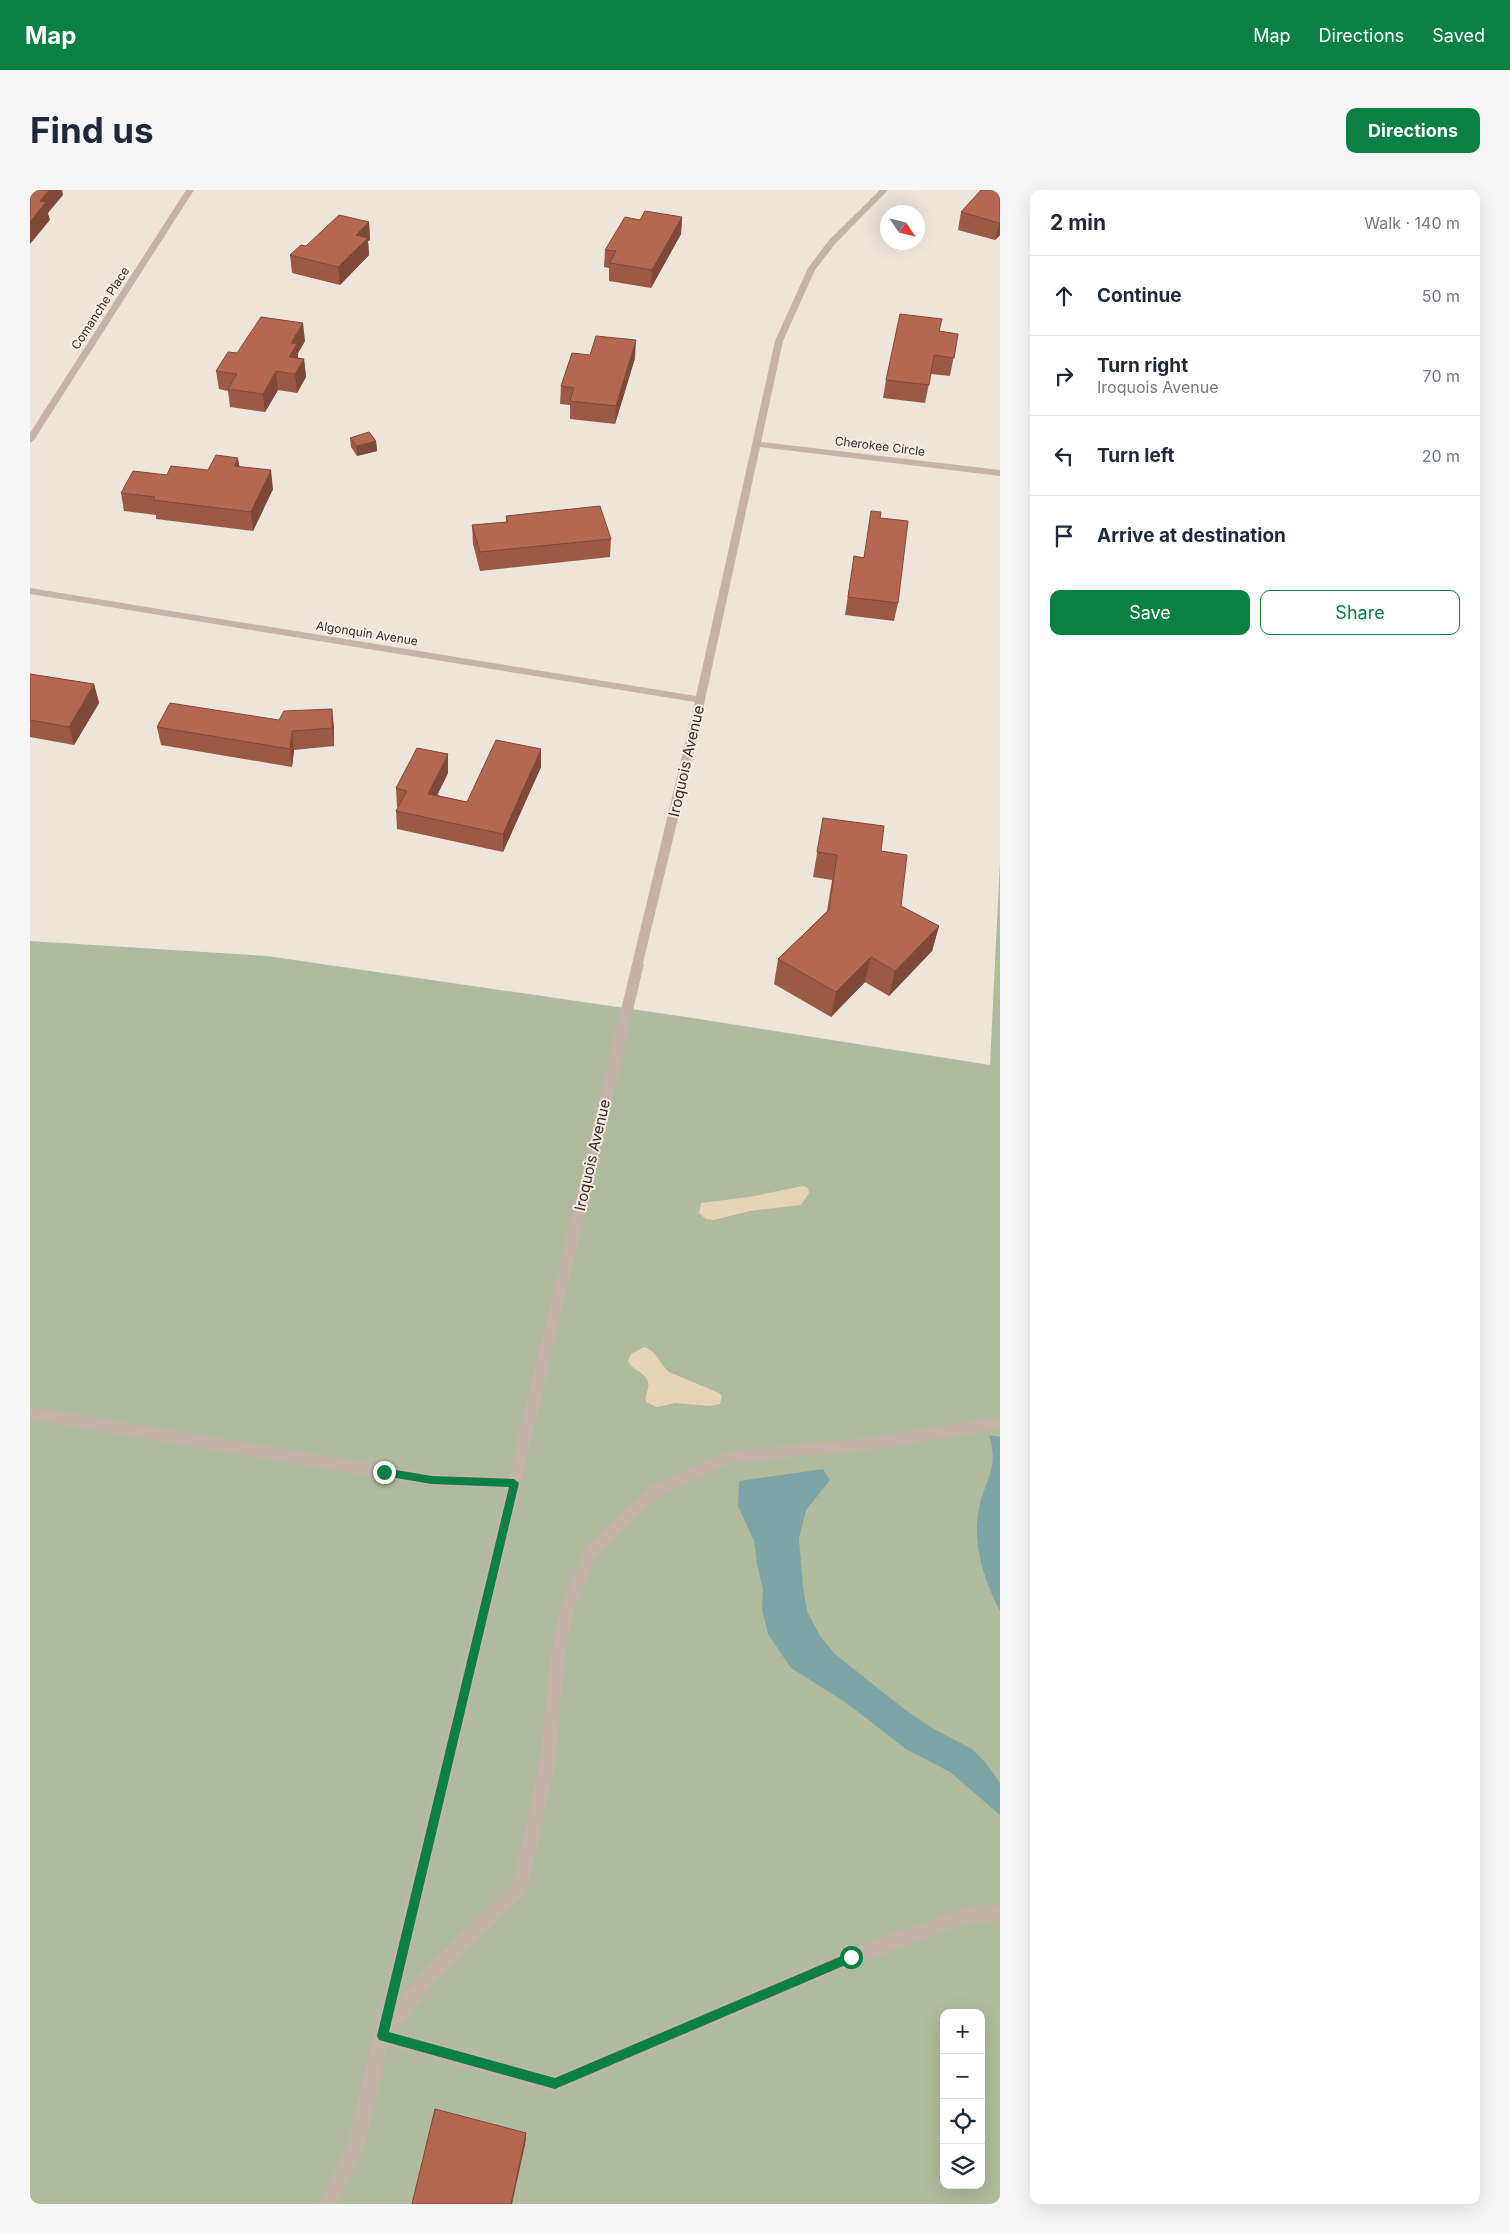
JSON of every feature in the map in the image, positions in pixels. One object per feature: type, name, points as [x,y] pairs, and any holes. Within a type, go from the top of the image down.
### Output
[{"type":"street","name":"Comanche Place","points":[[30,440],[190,190]]},
{"type":"street","name":"Iroquois Avenue","points":[[328,2204],[355,2148],[700,700],[779,341],[811,270],[832,242],[884,190]]},
{"type":"street","name":"Cherokee Circle","points":[[757,444],[1000,473]]},
{"type":"street","name":"Algonquin Avenue","points":[[30,590],[700,700]]},
{"type":"street","points":[[30,1413],[432,1480],[514,1483]]},
{"type":"street","points":[[1000,1423],[868,1444],[729,1457],[657,1490],[591,1552],[566,1610],[556,1662],[548,1762],[521,1886],[425,1982],[382,2036],[555,2084],[851,1957],[971,1914],[1000,1913]]},
{"type":"green space","points":[[1000,861],[1000,2204],[30,2204],[30,941],[267,956],[686,1017],[990,1065]]},
{"type":"sand","points":[[803,1186],[808,1188],[809,1193],[801,1205],[750,1211],[714,1220],[706,1219],[699,1213],[701,1203],[749,1197]]},
{"type":"sand","points":[[644,1347],[655,1354],[669,1372],[719,1393],[722,1396],[720,1404],[710,1406],[675,1403],[657,1407],[646,1402],[648,1382],[628,1361],[631,1354]]},
{"type":"water","points":[[989,1435],[1000,1437],[1000,1611],[981,1564],[977,1539],[980,1503],[992,1467],[993,1457]]},
{"type":"water","points":[[823,1469],[830,1480],[806,1510],[799,1538],[807,1611],[820,1636],[835,1654],[904,1709],[932,1728],[972,1749],[985,1762],[1000,1783],[1000,1815],[950,1772],[906,1749],[845,1702],[791,1668],[768,1634],[762,1610],[763,1589],[754,1541],[738,1506],[739,1481]]},
{"type":"building","points":[[30,190],[49,190],[40,201],[46,202],[30,222]]},
{"type":"building","points":[[981,190],[1000,190],[999,223],[961,212]]},
{"type":"building","points":[[645,211],[682,217],[652,270],[610,263],[616,251],[605,250],[625,217],[640,220]]},
{"type":"building","points":[[339,215],[369,222],[356,235],[368,238],[338,267],[290,255],[301,245],[306,246]]},
{"type":"building","points":[[900,314],[942,319],[939,331],[958,334],[954,358],[934,355],[929,385],[886,380]]},
{"type":"building","points":[[261,317],[303,323],[291,343],[297,344],[289,357],[304,359],[295,374],[276,371],[263,394],[228,389],[237,374],[216,371],[228,352],[237,353]]},
{"type":"building","points":[[596,336],[636,340],[616,406],[570,401],[574,388],[561,386],[572,353],[590,355]]},
{"type":"building","points":[[369,432],[376,441],[357,446],[350,438]]},
{"type":"building","points":[[216,455],[238,458],[234,466],[271,470],[251,512],[153,500],[155,497],[121,493],[133,471],[167,475],[171,466],[208,470]]},
{"type":"building","points":[[600,506],[611,539],[480,552],[472,525],[508,522],[506,516]]},
{"type":"building","points":[[871,511],[881,512],[880,518],[908,521],[898,603],[848,597],[854,556],[864,558]]},
{"type":"building","points":[[30,674],[94,684],[69,727],[30,720]]},
{"type":"building","points":[[170,703],[279,720],[284,711],[332,709],[332,728],[292,731],[290,749],[157,727]]},
{"type":"building","points":[[496,740],[541,749],[503,834],[396,811],[407,791],[396,788],[417,748],[448,754],[428,794],[467,802]]},
{"type":"building","points":[[823,818],[884,826],[881,851],[907,855],[901,906],[939,926],[895,971],[871,957],[836,992],[778,959],[829,910],[837,855],[817,852]]},
{"type":"building","points":[[435,2109],[526,2133],[511,2204],[412,2204]]},
{"type":"route","points":[[384,1472],[432,1480],[514,1483],[382,2036],[555,2084],[851,1957]]}]
